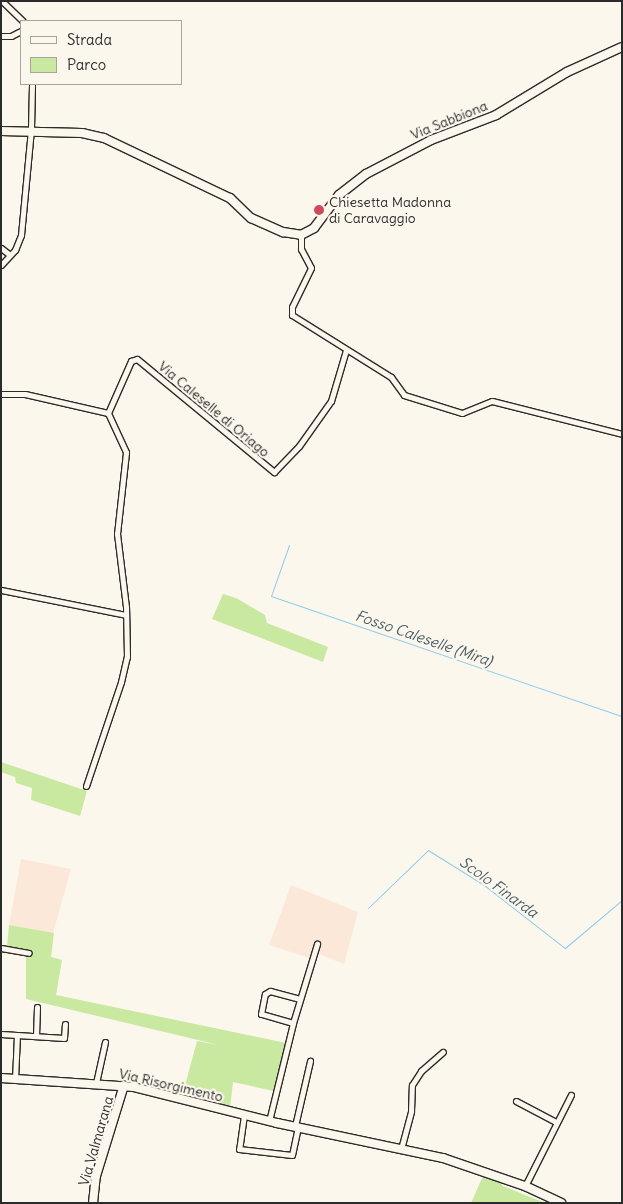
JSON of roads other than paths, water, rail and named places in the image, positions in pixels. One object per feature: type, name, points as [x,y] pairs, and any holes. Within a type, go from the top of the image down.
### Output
[{"type":"street","points":[[2,1],[22,20]]},
{"type":"street","points":[[1,36],[20,31]]},
{"type":"street","name":"Via Sabbiona","points":[[301,235],[314,228],[339,195],[366,174],[431,140],[496,115],[567,72],[622,47]]},
{"type":"street","points":[[1,265],[10,256],[20,235],[30,132],[32,85]]},
{"type":"street","points":[[1,131],[104,138],[230,198],[251,218],[283,232],[301,235],[300,246],[311,268],[292,307],[292,315],[391,377],[401,393],[421,403],[466,413],[483,402],[492,401],[622,434]]},
{"type":"street","points":[[1,248],[10,256]]},
{"type":"street","name":"Via Caleselle di Oriago","points":[[108,413],[131,361],[137,359],[274,472],[299,446],[331,401],[346,350]]},
{"type":"street","points":[[1,394],[32,395],[108,413],[126,452],[117,534],[126,615],[125,666],[86,786]]},
{"type":"street","points":[[1,590],[126,615]]},
{"type":"street","points":[[269,1121],[299,999],[317,944]]},
{"type":"street","points":[[1,948],[29,953]]},
{"type":"street","points":[[293,1023],[261,1014],[265,994],[270,992],[299,999]]},
{"type":"street","points":[[36,1036],[37,1007]]},
{"type":"street","points":[[1,1034],[64,1038],[65,1024]]},
{"type":"street","points":[[14,1079],[17,1035]]},
{"type":"street","points":[[96,1083],[105,1042]]},
{"type":"street","points":[[401,1149],[411,1111],[412,1085],[421,1071],[443,1052]]},
{"type":"street","points":[[244,1115],[238,1148],[292,1155],[310,1060]]},
{"type":"street","name":"Via Risorgimento","points":[[1,1078],[124,1085],[269,1121],[450,1160],[526,1186],[561,1203]]},
{"type":"street","name":"Via Valmarana","points":[[93,1203],[96,1176],[124,1085]]},
{"type":"street","points":[[526,1186],[571,1095]]},
{"type":"street","points":[[516,1101],[556,1122]]},
{"type":"waterway","name":"Fosso Caleselle (Mira)","points":[[289,545],[271,596],[622,716]]},
{"type":"waterway","name":"Scolo Finarda","points":[[368,908],[428,850],[484,885],[565,948],[622,900]]},
{"type":"place","name":"Chiesetta Madonna di Caravaggio","points":[[319,210]]}]
